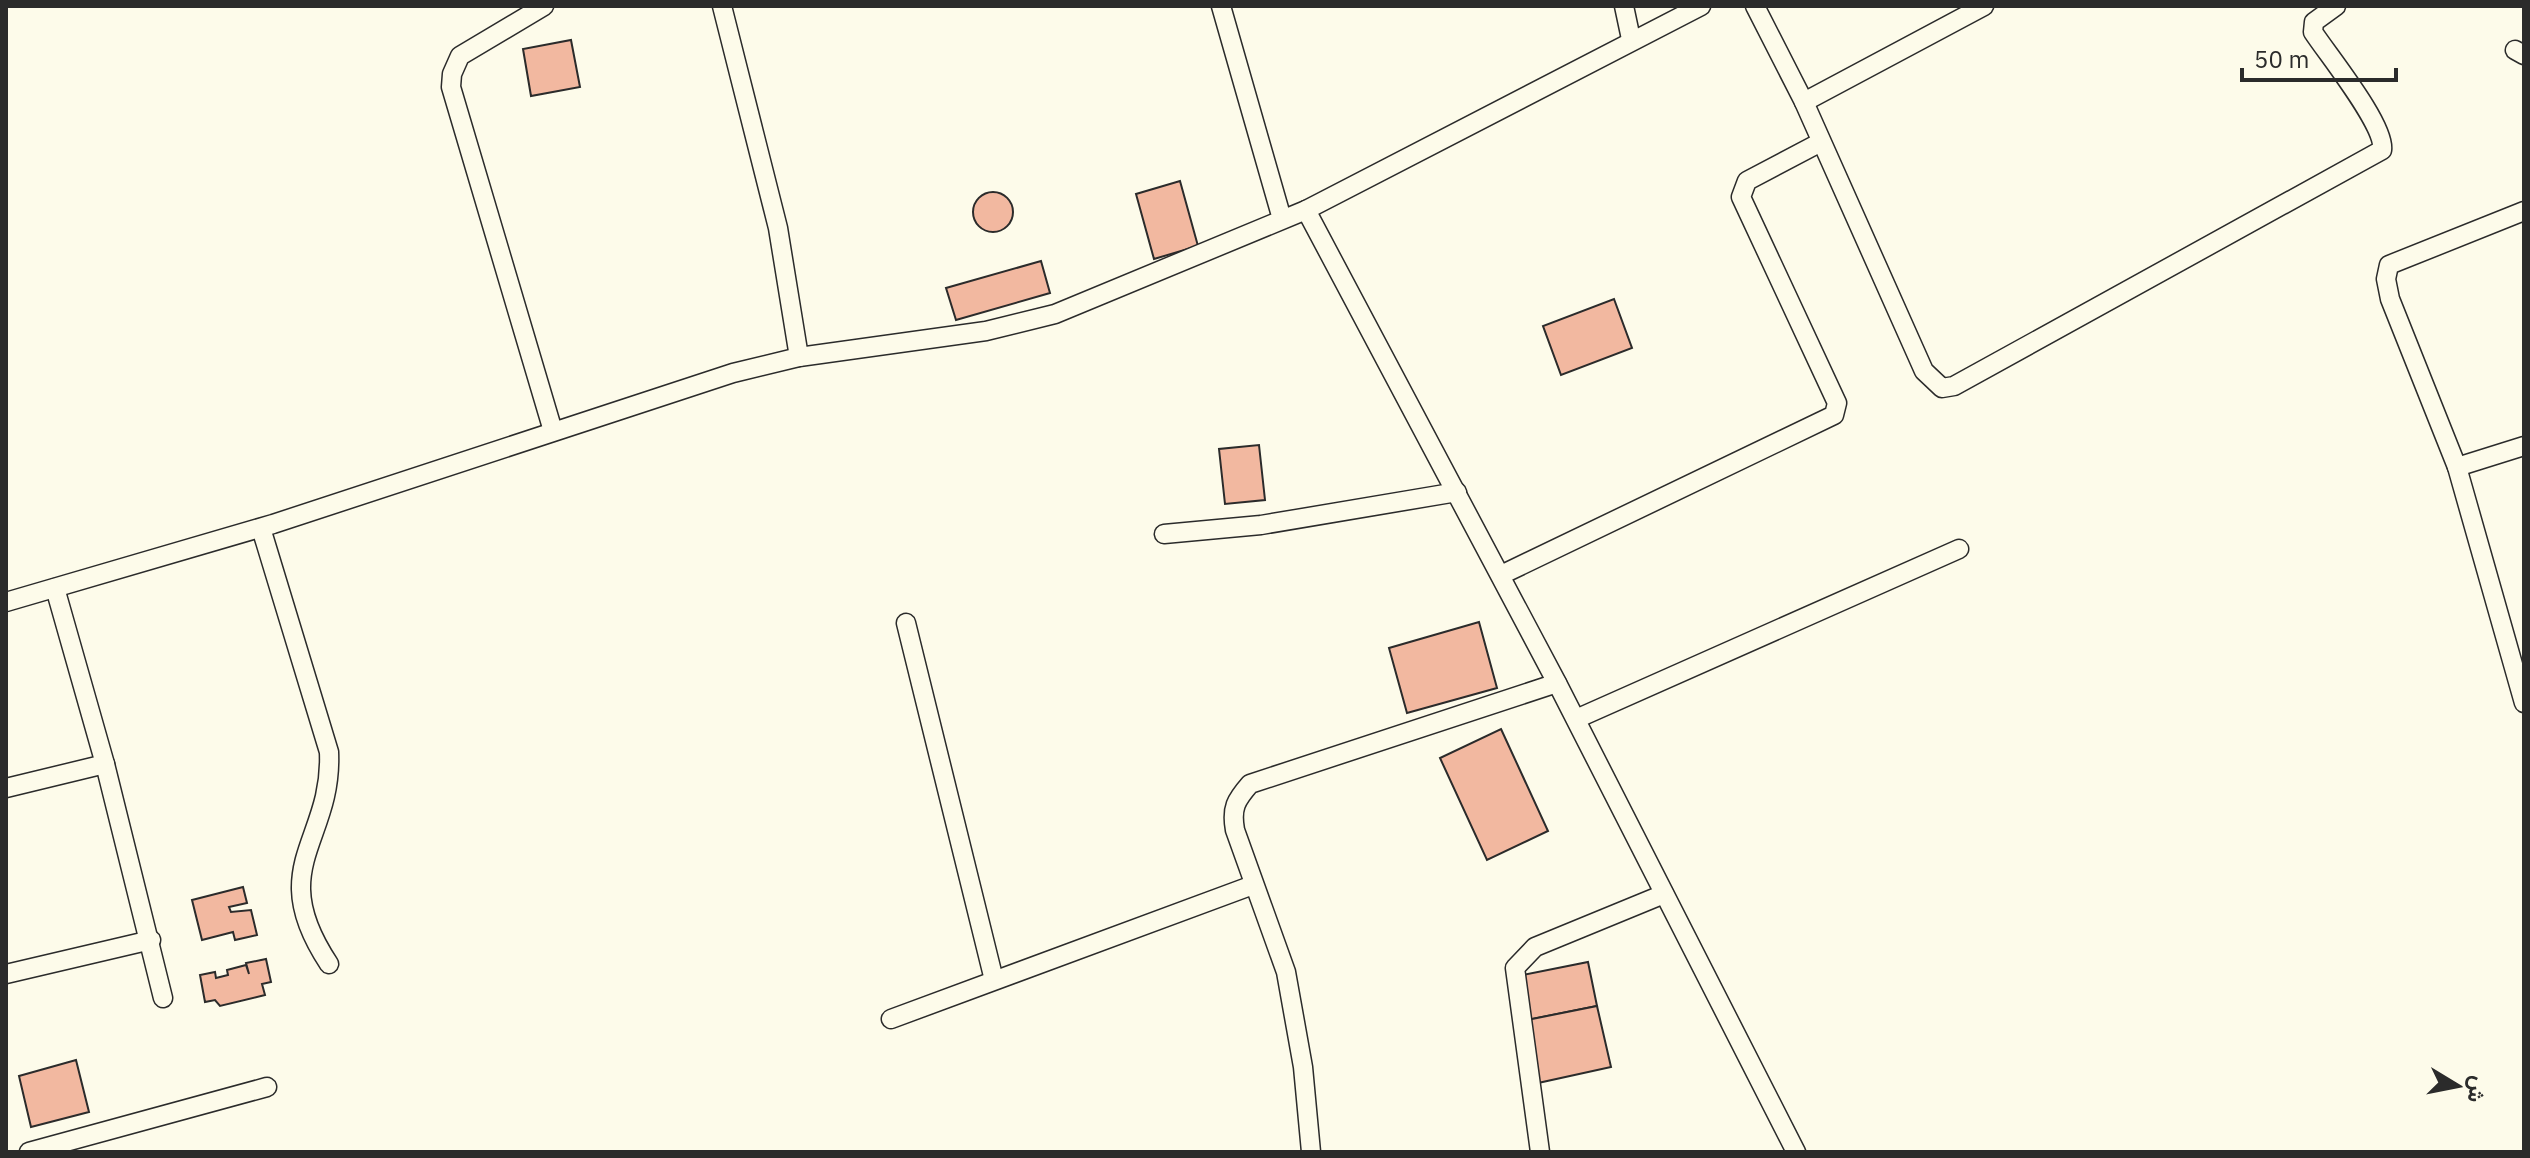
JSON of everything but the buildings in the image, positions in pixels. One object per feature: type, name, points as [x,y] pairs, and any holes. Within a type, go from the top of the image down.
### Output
[{"type":"street","points":[[544,6],[460,56],[454,65],[451,87],[553,431]]},
{"type":"street","points":[[722,6],[778,228],[799,357]]},
{"type":"street","points":[[1221,6],[1282,219]]},
{"type":"street","points":[[1624,6],[1631,39]]},
{"type":"street","points":[[6,602],[261,528],[733,373],[799,357],[912,343],[1043,317],[1306,210],[1631,39],[1701,6]]},
{"type":"street","points":[[1755,6],[1804,102],[1924,371],[1942,388],[1954,386],[2382,150],[2384,141],[2372,120],[2313,32],[2314,22],[2336,6]]},
{"type":"street","points":[[1804,102],[1984,6]]},
{"type":"street","points":[[1501,575],[1834,415],[1837,403],[1741,197],[1747,181],[1821,142]]},
{"type":"street","points":[[1306,210],[1576,719],[1796,1152]]},
{"type":"street","points":[[2524,211],[2389,265],[2386,279],[2390,299],[2457,467],[2524,703]]},
{"type":"street","points":[[2457,467],[2524,446]]},
{"type":"street","points":[[1164,534],[1261,525],[1457,492]]},
{"type":"street","points":[[261,528],[329,752],[330,773],[303,860],[300,890],[314,941],[329,964]]},
{"type":"street","points":[[1576,719],[1959,549]]},
{"type":"street","points":[[55,588],[105,764],[163,998]]},
{"type":"street","points":[[906,623],[994,980]]},
{"type":"street","points":[[1311,1152],[1303,1067],[1286,972],[1253,885],[1232,813],[1234,802],[1250,784],[1557,683]]},
{"type":"street","points":[[6,788],[105,764]]},
{"type":"street","points":[[891,1019],[1253,885]]},
{"type":"street","points":[[1540,1152],[1515,989],[1515,968],[1535,947],[1664,894]]},
{"type":"street","points":[[6,974],[151,940]]},
{"type":"street","points":[[29,1152],[267,1087]]}]
